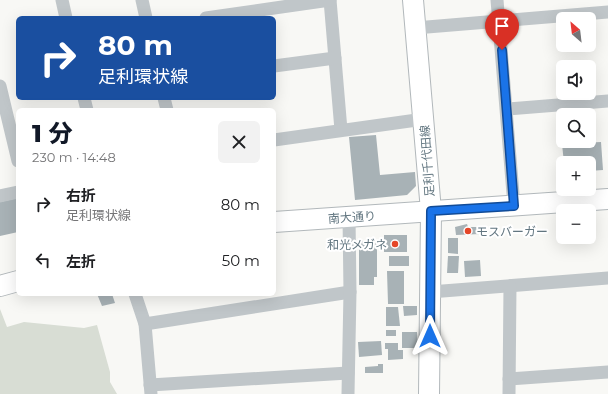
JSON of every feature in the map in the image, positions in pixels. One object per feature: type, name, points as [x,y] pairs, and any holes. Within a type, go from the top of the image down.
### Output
[{"type":"main road","name":"足利千代田線","points":[[413,0],[431,211],[429,394]]},
{"type":"main road","name":"南大通り","points":[[276,222],[608,199]]},
{"type":"main road","points":[[0,286],[16,282]]},
{"type":"street","points":[[62,0],[66,16]]},
{"type":"street","points":[[142,0],[146,16]]},
{"type":"street","points":[[220,16],[330,0],[341,130]]},
{"type":"street","points":[[497,0],[514,206]]},
{"type":"street","points":[[415,28],[608,12]]},
{"type":"street","points":[[276,66],[335,58]]},
{"type":"street","points":[[0,86],[16,153]]},
{"type":"street","points":[[506,109],[608,101]]},
{"type":"street","points":[[276,140],[424,119]]},
{"type":"street","points":[[0,196],[16,192]]},
{"type":"street","points":[[348,394],[350,292],[349,217]]},
{"type":"street","points":[[430,292],[608,278]]},
{"type":"street","points":[[509,394],[510,286]]},
{"type":"street","points":[[145,324],[350,292]]},
{"type":"street","points":[[136,296],[145,324],[150,390],[348,373]]},
{"type":"street","points":[[509,379],[608,372]]},
{"type":"shaded area","points":[[0,309],[7,327],[24,322],[84,328],[97,325],[110,372],[110,382],[117,394],[0,394]]},
{"type":"building","points":[[376,135],[380,175],[415,172],[416,186],[407,195],[355,200],[349,137]]},
{"type":"building","points":[[596,142],[601,142],[603,170],[596,170],[596,156],[563,156],[562,148],[596,148]]},
{"type":"building","points":[[16,198],[16,232],[0,236],[0,202]]},
{"type":"building","name":"モスバーガー","points":[[467,224],[468,227],[480,227],[481,234],[456,235],[455,227]]},
{"type":"building","name":"和光メガネ","points":[[384,235],[407,235],[407,252],[384,252]]},
{"type":"building","points":[[448,238],[458,238],[458,254],[448,253]]},
{"type":"building","points":[[377,240],[377,277],[374,277],[374,285],[359,285],[359,241]]},
{"type":"building","points":[[389,256],[409,256],[409,266],[389,266]]},
{"type":"building","points":[[448,256],[459,256],[458,273],[447,273]]},
{"type":"building","points":[[480,260],[481,276],[465,277],[464,261]]},
{"type":"building","points":[[387,271],[404,271],[404,304],[388,304]]},
{"type":"building","points":[[98,296],[113,296],[115,303],[102,306]]},
{"type":"building","points":[[403,306],[417,306],[417,315],[404,316]]},
{"type":"building","points":[[386,307],[398,307],[400,326],[386,326]]},
{"type":"building","points":[[386,330],[396,330],[396,336],[386,336]]},
{"type":"building","points":[[402,332],[417,332],[418,348],[402,348]]},
{"type":"building","points":[[381,341],[382,355],[359,357],[358,342]]},
{"type":"building","points":[[385,343],[398,343],[398,350],[403,350],[403,359],[388,360],[388,349],[385,349]]},
{"type":"building","points":[[378,364],[383,364],[383,373],[365,373],[365,367],[378,366]]},
{"type":"place","name":"モスバーガー","points":[[468,231]]},
{"type":"place","name":"和光メガネ","points":[[395,244]]},
{"type":"route","points":[[430,336],[431,211],[514,206],[502,50]]}]
